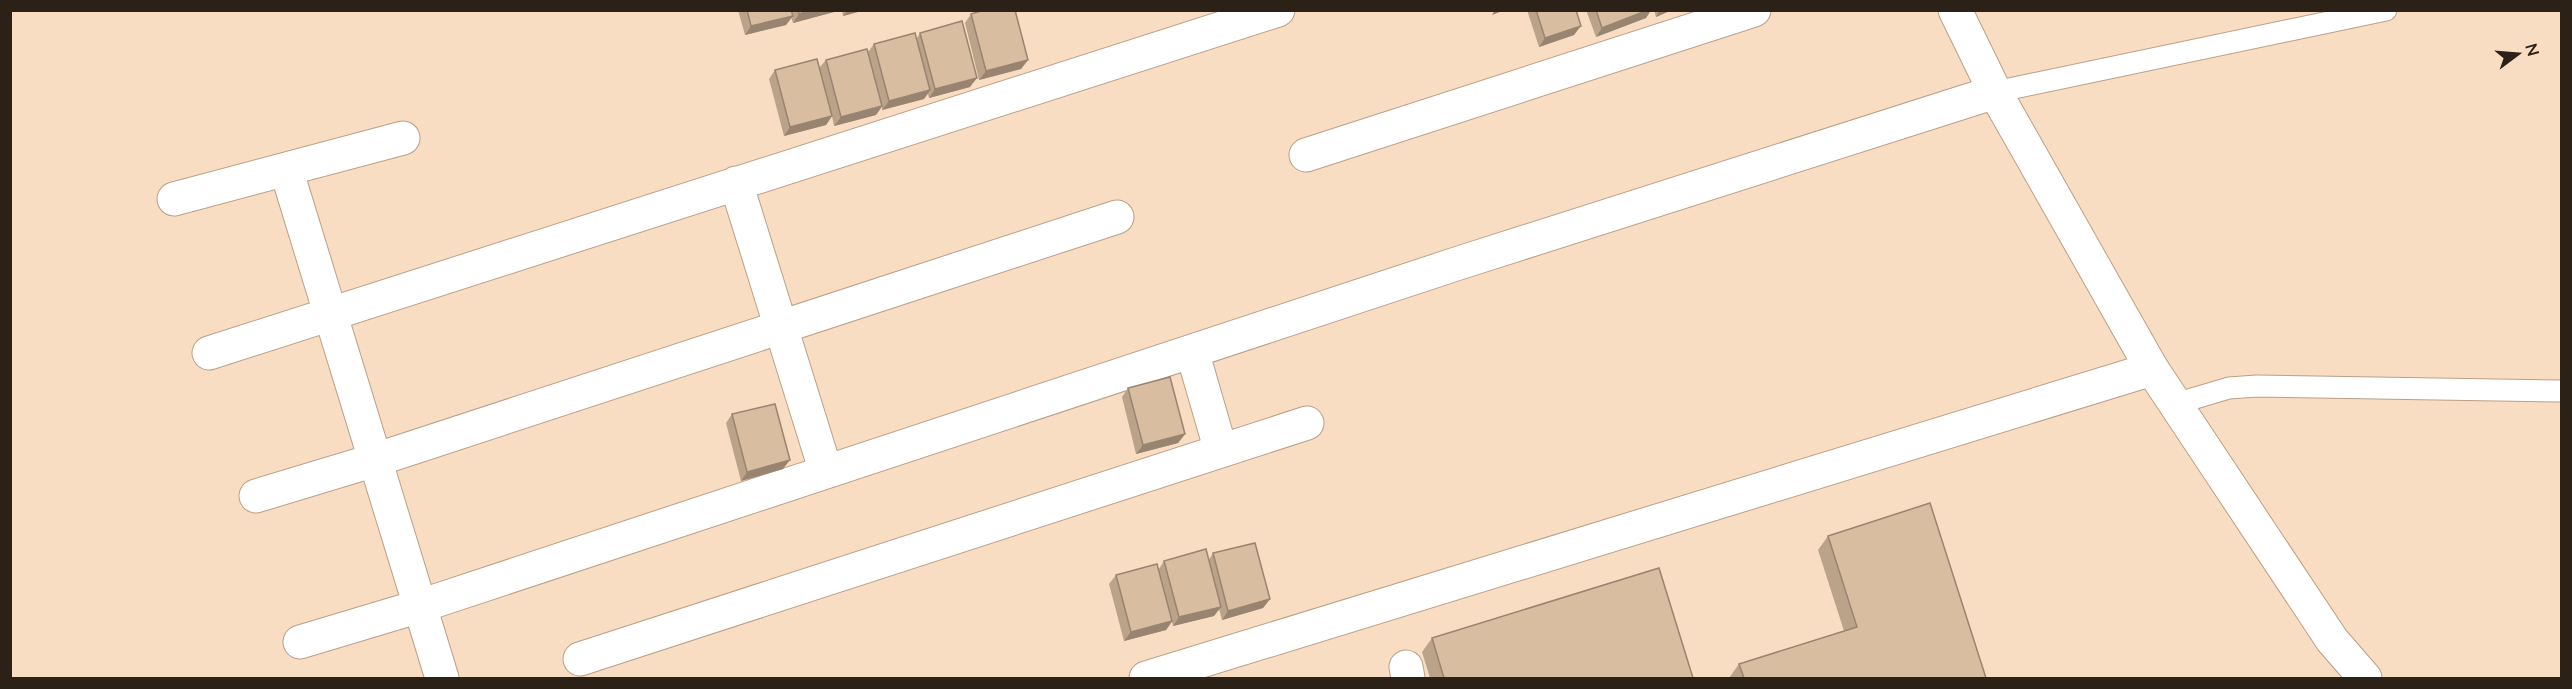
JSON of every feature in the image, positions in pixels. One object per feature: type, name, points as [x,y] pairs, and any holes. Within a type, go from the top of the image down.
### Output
[{"type":"street","points":[[209,353],[1278,10]]},
{"type":"street","points":[[1306,155],[1754,10]]},
{"type":"street","points":[[1955,10],[1995,92],[2152,369],[2332,640],[2365,678]]},
{"type":"street","points":[[300,642],[420,606],[1460,263],[1995,92]]},
{"type":"street","points":[[174,199],[403,138]]},
{"type":"street","points":[[286,169],[442,678]]},
{"type":"street","points":[[736,183],[826,472]]},
{"type":"street","points":[[256,496],[375,460],[1117,217]]},
{"type":"street","points":[[1192,351],[1221,452]]},
{"type":"street","points":[[1146,678],[2152,369]]},
{"type":"street","points":[[580,659],[1307,423]]},
{"type":"lane","points":[[1995,92],[2386,10]]},
{"type":"lane","points":[[2175,404],[2229,388],[2257,386],[2562,391]]},
{"type":"building","points":[[747,10],[791,10],[793,16],[751,26]]},
{"type":"building","points":[[798,10],[811,10],[799,14]]},
{"type":"building","points":[[984,10],[1015,10],[1028,60],[986,71],[971,14]]},
{"type":"building","points":[[1536,10],[1576,10],[1581,26],[1545,38]]},
{"type":"building","points":[[1596,10],[1648,10],[1602,28]]},
{"type":"building","points":[[962,21],[977,78],[935,89],[920,33]]},
{"type":"building","points":[[915,33],[930,90],[889,101],[874,44]]},
{"type":"building","points":[[867,49],[882,106],[841,117],[826,60]]},
{"type":"building","points":[[817,59],[832,116],[790,127],[775,70]]},
{"type":"building","points":[[1170,377],[1185,434],[1143,445],[1128,388]]},
{"type":"building","points":[[775,404],[790,460],[747,472],[732,414]]},
{"type":"building","points":[[1930,503],[1986,678],[1744,678],[1739,664],[1857,627],[1828,536]]},
{"type":"building","points":[[1255,543],[1270,599],[1228,611],[1213,553]]},
{"type":"building","points":[[1206,549],[1221,607],[1179,617],[1164,561]]},
{"type":"building","points":[[1157,564],[1172,621],[1131,632],[1116,575]]},
{"type":"building","points":[[1659,568],[1693,678],[1444,678],[1432,638]]}]
